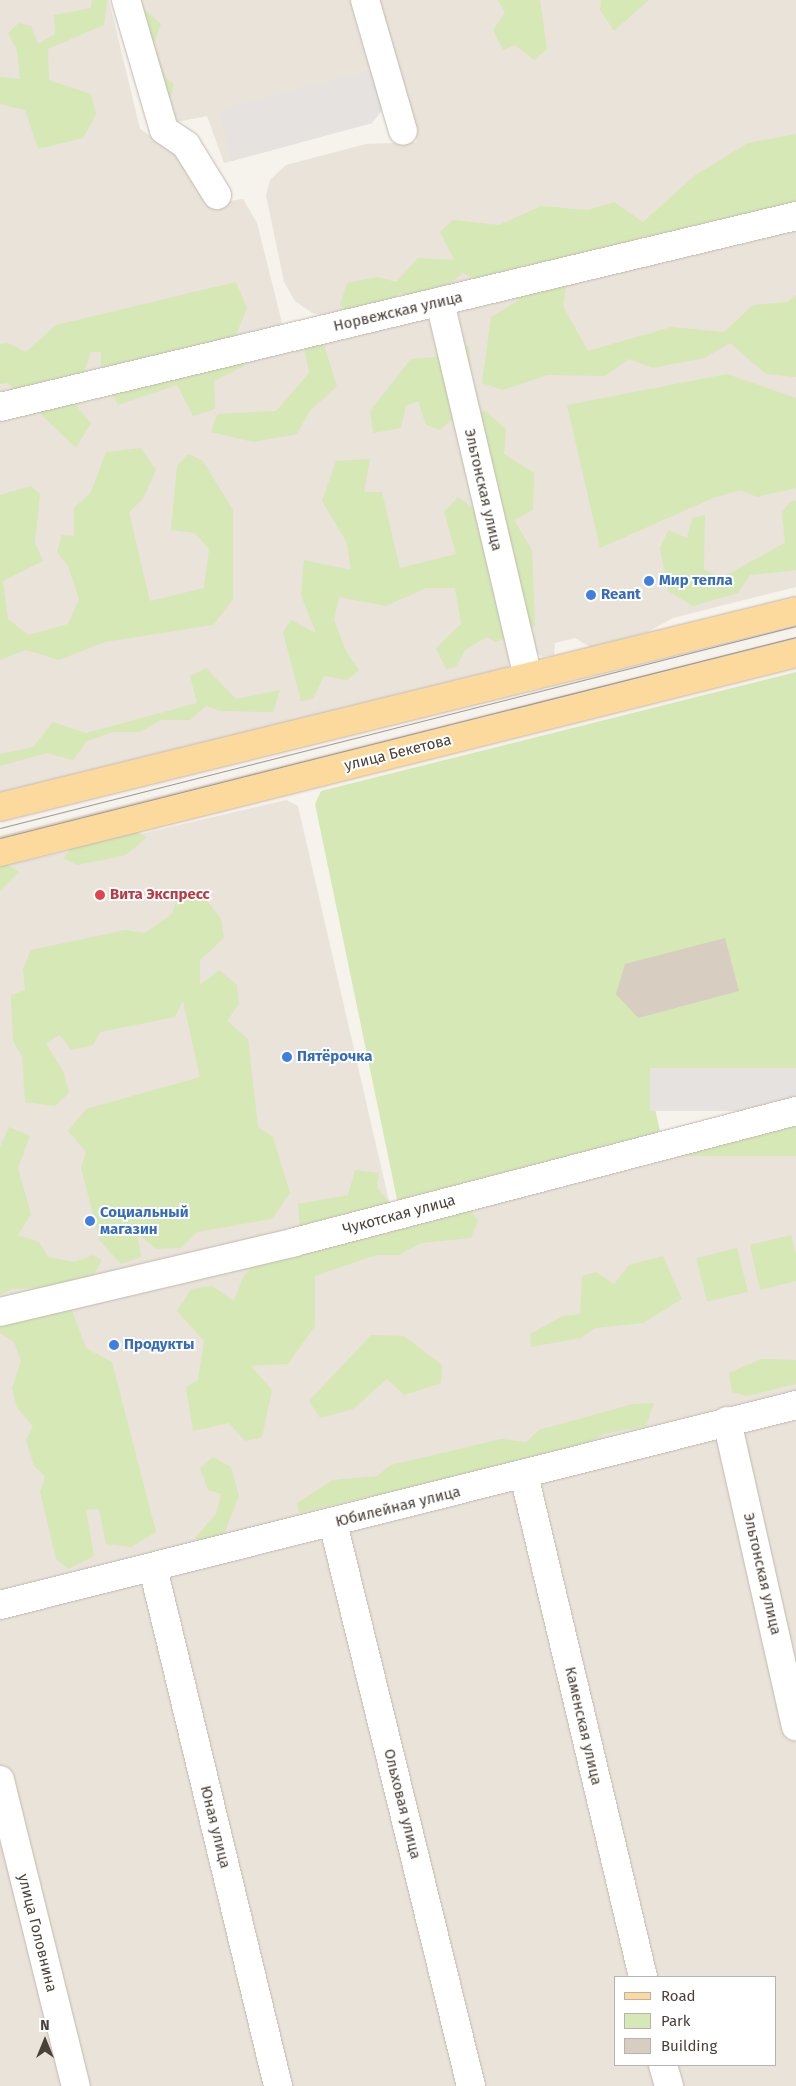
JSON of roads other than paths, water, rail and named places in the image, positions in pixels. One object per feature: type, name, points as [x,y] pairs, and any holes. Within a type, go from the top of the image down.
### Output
[{"type":"main road","points":[[0,807],[796,611]]},
{"type":"main road","name":"улица Бекетова","points":[[0,852],[796,653]]},
{"type":"street","points":[[126,0],[164,130],[186,145],[217,195]]},
{"type":"street","points":[[366,0],[403,131]]},
{"type":"street","name":"Норвежская улица","points":[[0,407],[796,216]]},
{"type":"street","name":"Эльтонская улица","points":[[440,302],[528,677]]},
{"type":"street","name":"Чукотская улица","points":[[0,1312],[295,1242],[796,1111]]},
{"type":"street","name":"Юбилейная улица","points":[[0,1605],[333,1523],[727,1421],[796,1405]]},
{"type":"street","name":"Эльтонская улица","points":[[727,1421],[796,1726]]},
{"type":"street","name":"Каменская улица","points":[[524,1475],[643,1976]]},
{"type":"street","name":"Ольховая улица","points":[[333,1523],[471,2086]]},
{"type":"street","name":"Юная улица","points":[[153,1568],[278,2086]]},
{"type":"street","name":"улица Головнина","points":[[0,1780],[76,2086]]},
{"type":"street","points":[[664,2066],[668,2086]]},
{"type":"tram line","points":[[0,828],[796,626]]},
{"type":"tram line","points":[[0,838],[796,637]]},
{"type":"place","name":"Мир тепла","points":[[649,581]]},
{"type":"place","name":"Reant","points":[[591,595]]},
{"type":"place","name":"Вита Экспресс","points":[[100,895]]},
{"type":"place","name":"Пятёрочка","points":[[287,1057]]},
{"type":"place","name":"Социальный магазин","points":[[90,1221]]},
{"type":"place","name":"Продукты","points":[[114,1345]]}]
